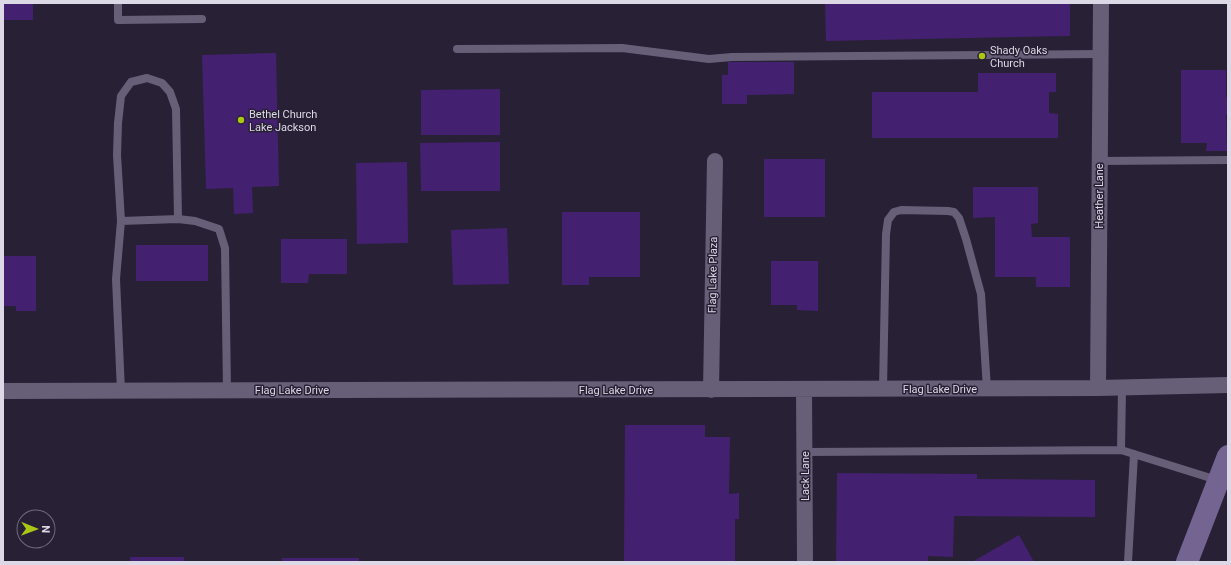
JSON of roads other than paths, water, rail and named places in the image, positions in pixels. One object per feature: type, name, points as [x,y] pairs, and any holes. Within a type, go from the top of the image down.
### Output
[{"type":"main road","points":[[1187,562],[1228,458]]},
{"type":"street","name":"Heather Lane","points":[[1098,388],[1101,3]]},
{"type":"street","name":"Flag Lake Plaza","points":[[711,390],[715,161]]},
{"type":"street","name":"Flag Lake Drive","points":[[3,391],[987,389],[1122,388],[1228,385]]},
{"type":"street","name":"Lack Lane","points":[[804,389],[805,562]]},
{"type":"lane","points":[[118,3],[118,20],[202,19]]},
{"type":"lane","points":[[457,49],[622,48],[709,59],[732,57],[1100,54]]},
{"type":"lane","points":[[121,391],[116,279],[121,220],[117,155],[118,122],[122,96],[131,82],[146,78],[162,83],[170,92],[176,109],[178,219]]},
{"type":"lane","points":[[1099,161],[1228,160]]},
{"type":"lane","points":[[883,389],[886,234],[888,220],[894,212],[901,210],[948,211],[954,212],[960,218],[981,294],[987,389]]},
{"type":"lane","points":[[121,220],[178,219],[194,221],[219,229],[225,248],[227,391]]},
{"type":"lane","points":[[1121,450],[1122,388]]},
{"type":"lane","points":[[805,452],[1121,450],[1218,481]]},
{"type":"lane","points":[[1128,562],[1134,454]]},
{"type":"place","name":"Shady Oaks Church","points":[[982,56]]},
{"type":"place","name":"Bethel Church Lake Jackson","points":[[241,120]]}]
